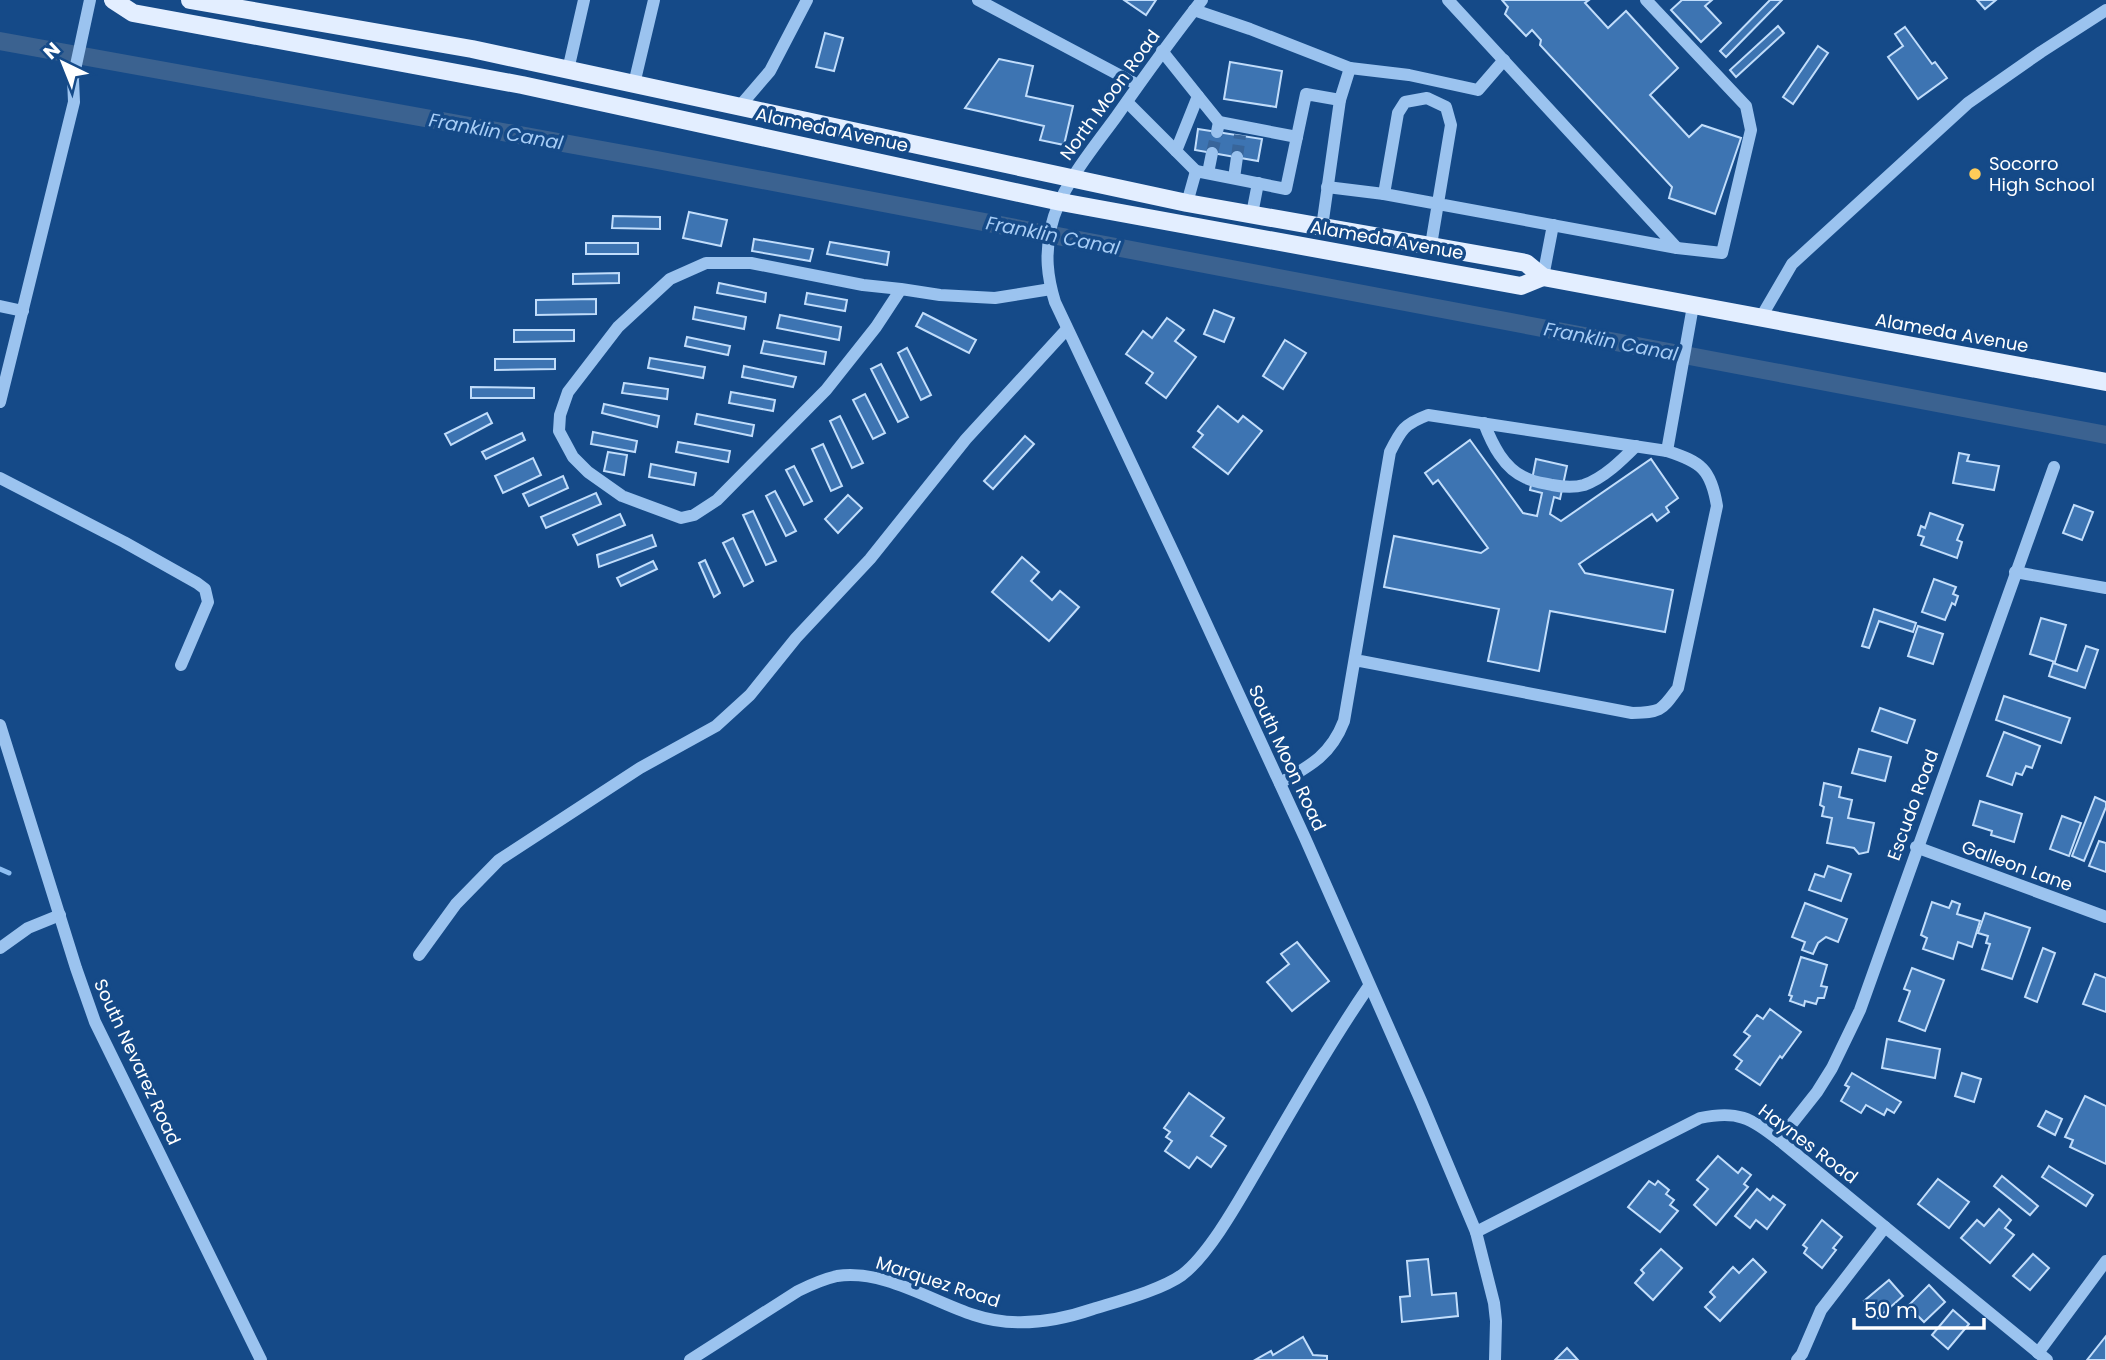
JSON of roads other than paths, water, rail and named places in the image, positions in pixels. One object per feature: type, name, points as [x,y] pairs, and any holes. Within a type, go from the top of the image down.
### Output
[{"type":"main road","name":"Alameda Avenue","points":[[113,0],[133,13],[522,85],[1058,209],[1521,286],[1543,277]]},
{"type":"main road","name":"Alameda Avenue","points":[[190,0],[472,49],[1187,203],[1526,262],[1543,277],[2106,382]]},
{"type":"street","points":[[0,402],[74,102],[75,74],[90,0]]},
{"type":"street","points":[[568,70],[584,0]]},
{"type":"street","points":[[634,84],[654,0]]},
{"type":"street","points":[[740,106],[770,71],[807,0]]},
{"type":"street","points":[[978,0],[1138,85]]},
{"type":"street","points":[[1448,0],[1677,248]]},
{"type":"street","points":[[1327,187],[1438,203],[1677,248],[1722,253],[1751,130],[1746,106],[1646,0]]},
{"type":"street","points":[[1198,5],[1250,29],[1350,68],[1409,75],[1478,90],[1504,60]]},
{"type":"street","name":"North Moon Road","points":[[1071,178],[1198,5]]},
{"type":"street","points":[[1760,319],[1792,264],[1968,103],[2106,10]]},
{"type":"street","points":[[1162,51],[1198,96],[1218,127],[1297,137]]},
{"type":"street","points":[[1322,227],[1340,100],[1350,68]]},
{"type":"street","points":[[1127,102],[1202,172],[1286,188],[1307,94],[1340,100]]},
{"type":"street","points":[[1176,150],[1198,96]]},
{"type":"street","points":[[1384,194],[1398,113],[1405,102],[1427,98],[1446,107],[1451,125],[1431,246]]},
{"type":"street","points":[[1187,203],[1212,153]]},
{"type":"street","points":[[1234,178],[1237,157]]},
{"type":"street","name":"South Moon Road","points":[[1071,178],[1051,225],[1047,254],[1051,289],[1280,783],[1476,1232],[1494,1303],[1495,1360]]},
{"type":"street","points":[[1252,214],[1258,183]]},
{"type":"street","points":[[1543,277],[1553,225]]},
{"type":"street","points":[[901,289],[876,327],[825,390],[716,500],[694,515],[681,518],[622,496],[573,457],[559,432],[560,415],[568,392],[618,327],[670,279],[706,263],[751,263],[863,285],[901,289],[940,295],[995,298],[1051,289]]},
{"type":"street","points":[[0,306],[23,311]]},
{"type":"street","points":[[1667,451],[1693,306]]},
{"type":"street","points":[[419,955],[456,904],[499,860],[640,768],[716,726],[750,695],[796,638],[870,559],[966,439],[1068,329]]},
{"type":"street","points":[[1280,783],[1324,755],[1337,739],[1344,721],[1390,452],[1400,433],[1411,421],[1428,415],[1667,451],[1690,458],[1705,471],[1714,485],[1717,506],[1678,688],[1663,708],[1649,713],[1632,713],[1355,660]]},
{"type":"street","points":[[1485,423],[1492,444],[1523,478],[1566,488],[1584,485],[1597,478],[1636,446]]},
{"type":"street","name":"Escudo Road","points":[[1779,1140],[1817,1092],[1855,1020],[2054,467]]},
{"type":"street","points":[[0,478],[124,542],[205,589],[208,602],[181,665]]},
{"type":"street","points":[[2015,572],[2106,587]]},
{"type":"street","name":"South Nevarez Road","points":[[0,725],[85,995],[104,1041],[261,1360]]},
{"type":"street","name":"Galleon Lane","points":[[1916,847],[2106,917]]},
{"type":"street","points":[[0,948],[28,928],[60,915]]},
{"type":"street","name":"Marquez Road","points":[[690,1360],[798,1291],[836,1277],[857,1275],[890,1282],[980,1317],[1022,1323],[1072,1316],[1122,1300],[1181,1275],[1205,1252],[1245,1191],[1340,1029],[1369,986]]},
{"type":"street","name":"Haynes Road","points":[[1476,1232],[1700,1118],[1716,1115],[1748,1118],[1779,1140],[2043,1357]]},
{"type":"street","points":[[1797,1360],[1821,1310],[1885,1227]]},
{"type":"street","points":[[2043,1357],[2106,1261]]},
{"type":"waterway","name":"Franklin Canal","points":[[0,41],[657,160],[2106,435]]},
{"type":"waterway","points":[[0,869],[9,873]]},
{"type":"tunnel","points":[[1212,153],[1217,132]]},
{"type":"tunnel","points":[[1237,157],[1240,135]]},
{"type":"place","name":"Socorro High School","points":[[1975,174]]}]
